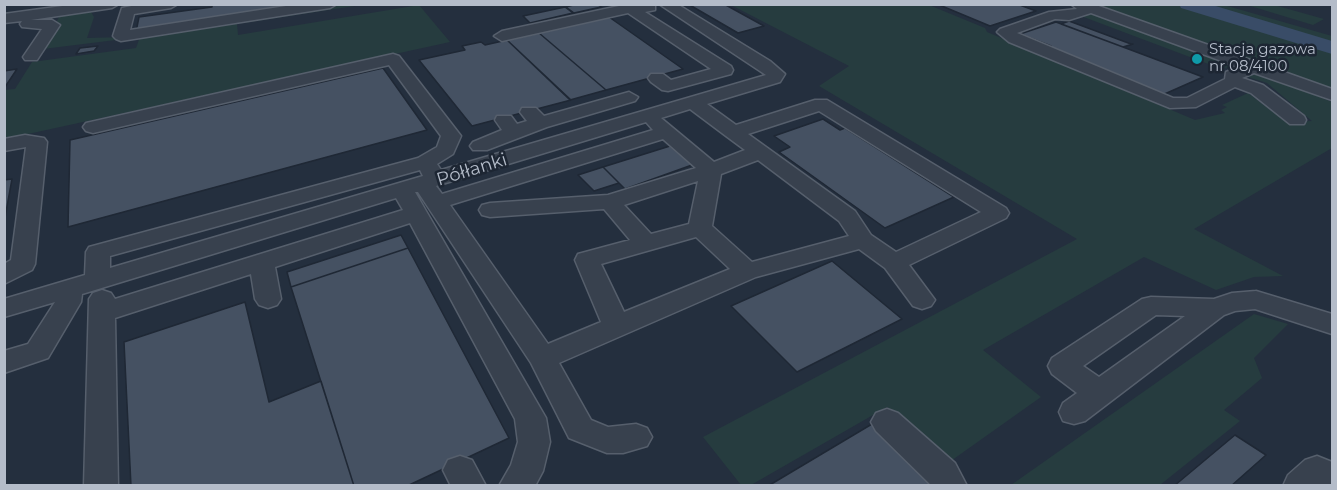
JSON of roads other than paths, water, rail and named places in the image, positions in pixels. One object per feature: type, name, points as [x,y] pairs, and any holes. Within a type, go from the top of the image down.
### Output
[{"type":"street","points":[[171,4],[127,11],[121,36],[330,4]]},
{"type":"street","points":[[502,36],[619,10],[634,10],[661,4]]},
{"type":"street","name":"Półłanki","points":[[4,308],[423,189],[767,81],[776,74],[666,4]]},
{"type":"street","points":[[108,5],[102,12],[111,26],[124,24]]},
{"type":"street","points":[[8,23],[35,10],[108,5]]},
{"type":"street","points":[[480,146],[500,141],[508,126],[644,87],[725,70],[634,10]]},
{"type":"street","points":[[1079,10],[1257,88],[1297,120]]},
{"type":"street","points":[[1253,67],[1190,103],[1170,103],[1015,39],[1005,32],[1054,15],[1079,10],[1253,67],[1332,95]]},
{"type":"street","points":[[8,23],[52,25],[32,57]]},
{"type":"street","points":[[93,127],[393,59],[451,135],[446,150],[423,189],[262,262],[102,313]]},
{"type":"street","points":[[726,127],[799,96]]},
{"type":"street","points":[[694,103],[847,216],[863,240],[894,262],[922,300]]},
{"type":"street","points":[[726,127],[821,104],[998,213],[894,262]]},
{"type":"street","points":[[649,117],[711,170]]},
{"type":"street","points":[[101,486],[102,313],[98,252],[423,189],[666,132]]},
{"type":"street","points":[[4,145],[25,141],[37,142],[23,264],[4,276]]},
{"type":"street","points":[[490,210],[610,202],[760,152]]},
{"type":"street","points":[[700,228],[711,170]]},
{"type":"street","points":[[423,189],[542,358],[580,429],[607,440],[636,437]]},
{"type":"street","points":[[423,189],[530,418],[534,442],[526,471],[516,486]]},
{"type":"street","points":[[610,202],[646,244]]},
{"type":"street","points":[[617,326],[587,260],[700,228]]},
{"type":"street","points":[[700,228],[747,272]]},
{"type":"street","points":[[542,358],[747,272],[863,240]]},
{"type":"street","points":[[262,262],[268,299]]},
{"type":"street","points":[[4,362],[38,351],[68,302],[70,288]]},
{"type":"street","points":[[1074,412],[1215,308],[1232,302],[1256,300],[1332,324]]},
{"type":"street","points":[[1100,394],[1062,366],[1151,306],[1215,308]]},
{"type":"street","points":[[888,422],[943,473],[950,486]]},
{"type":"street","points":[[1300,486],[1317,470],[1332,480]]},
{"type":"waterway","points":[[1188,4],[1332,48]]},
{"type":"place","name":"Stacja gazowa nr 08/4100","points":[[1197,59]]}]
